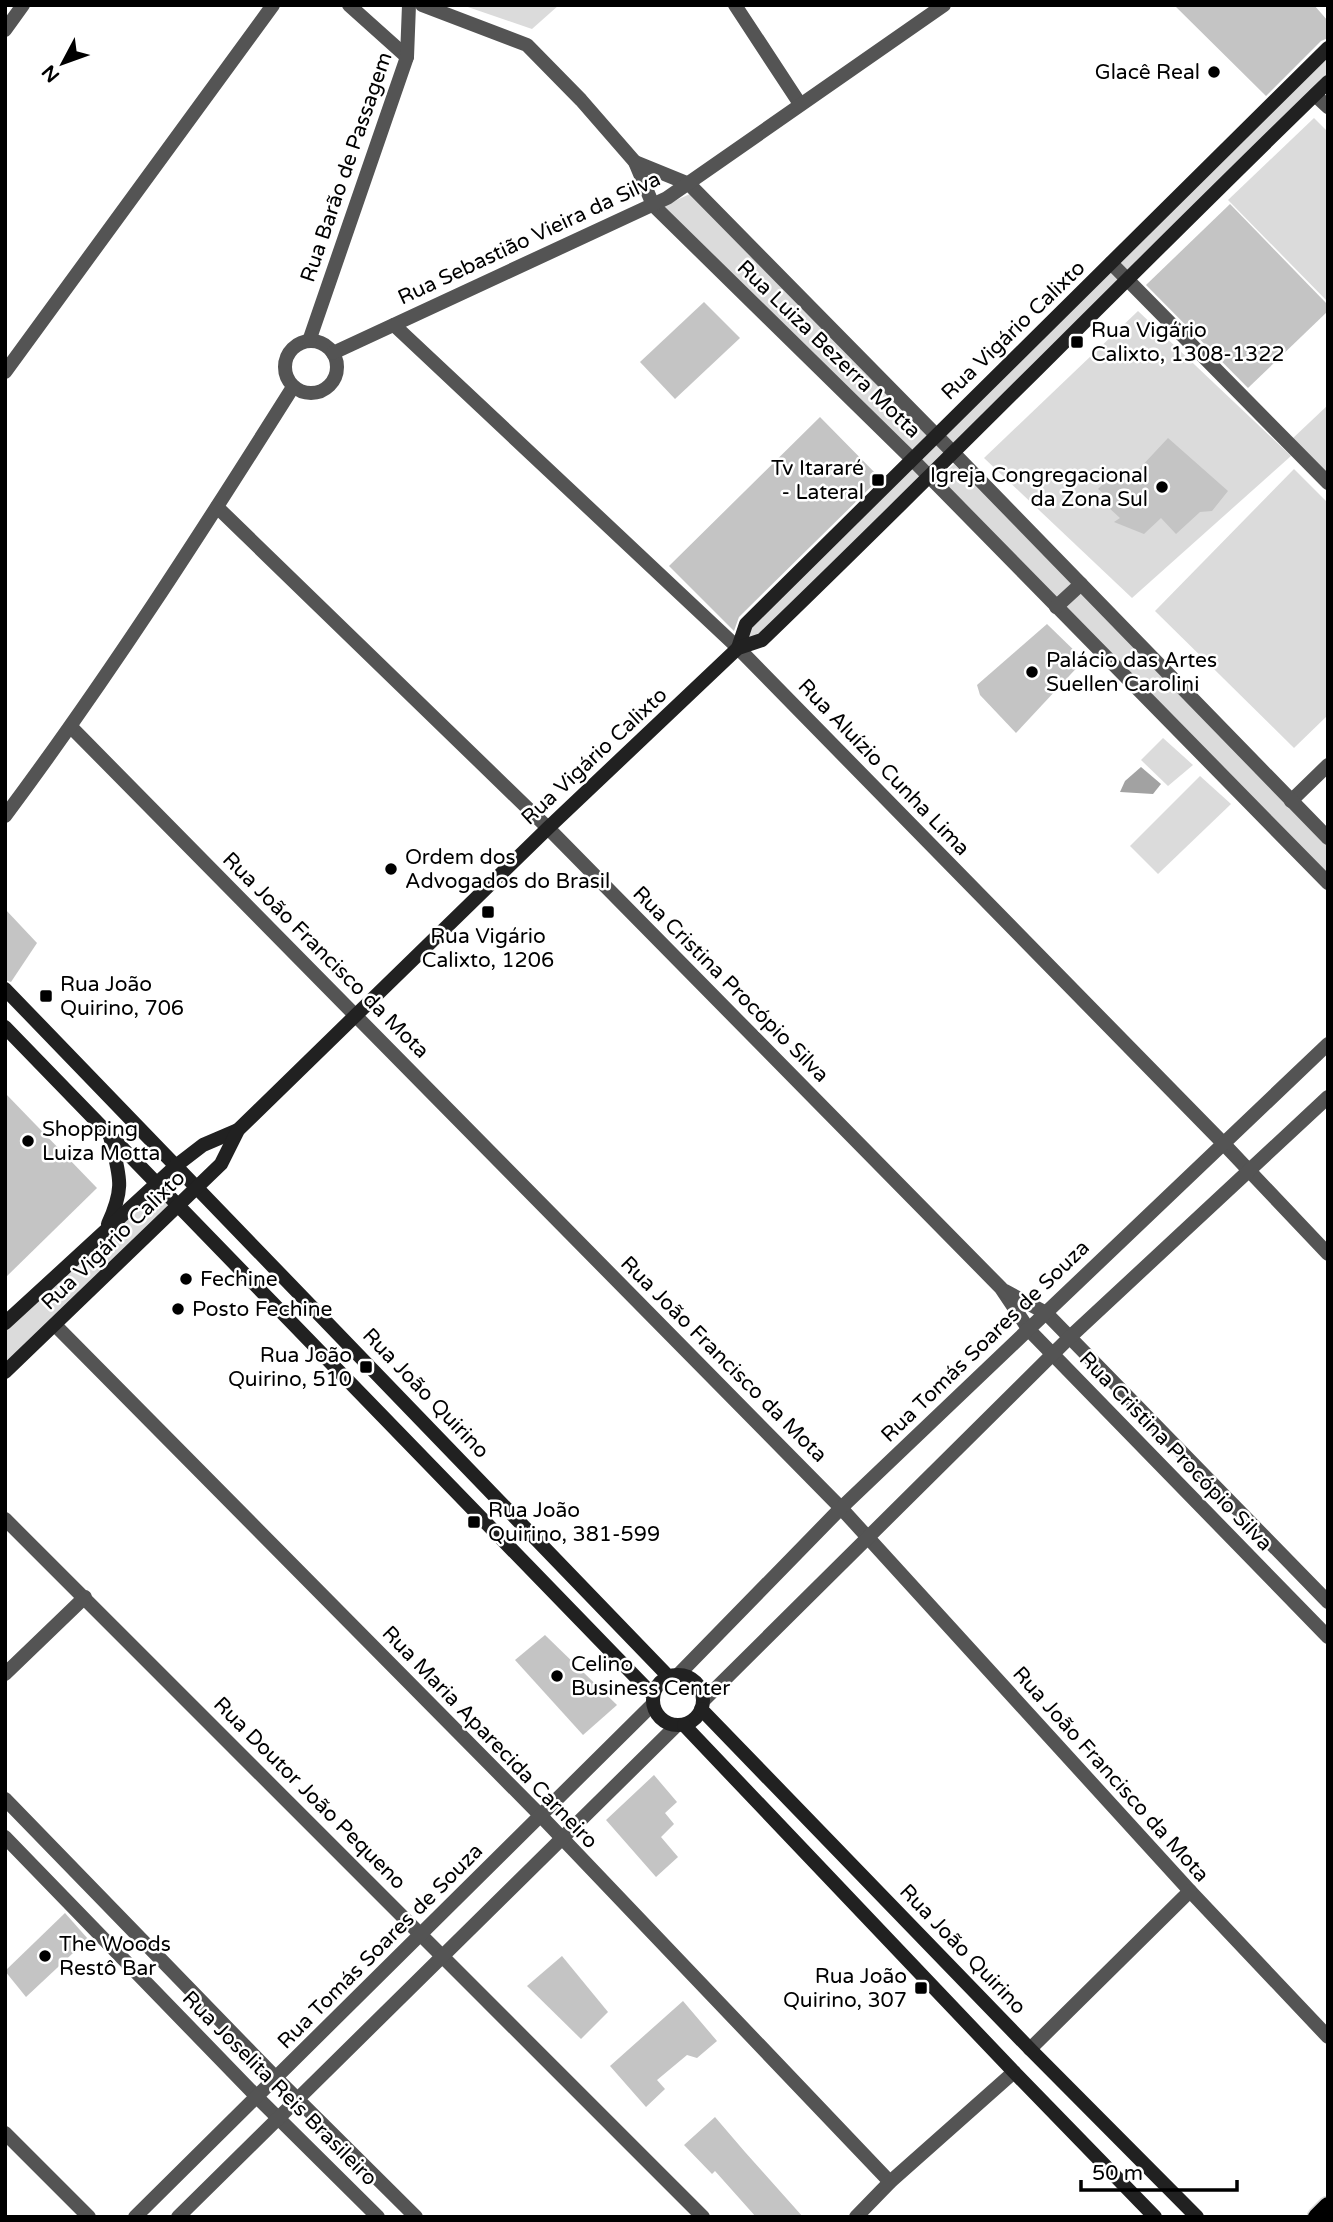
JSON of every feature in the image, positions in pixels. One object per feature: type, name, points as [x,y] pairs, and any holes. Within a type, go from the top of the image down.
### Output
[{"type":"main road","name":"Rua Vigário Calixto","points":[[738,648],[746,624],[1328,48]]},
{"type":"main road","name":"Rua Vigário Calixto","points":[[5,1373],[221,1164],[238,1130],[355,1015],[738,648],[762,640],[930,478],[1127,279],[1328,82]]},
{"type":"main road","name":"Rua João Quirino","points":[[5,989],[673,1676]]},
{"type":"main road","points":[[5,1027],[653,1700],[661,1719],[680,1725],[1155,2217]]},
{"type":"main road","name":"Rua Vigário Calixto","points":[[5,1322],[177,1165],[203,1145],[238,1130]]},
{"type":"main road","points":[[106,1228],[119,1200],[120,1180],[109,1135]]},
{"type":"main road","points":[[653,1700],[662,1681],[673,1676],[692,1680],[698,1686],[702,1705],[692,1721],[680,1725]]},
{"type":"main road","name":"Rua João Quirino","points":[[702,1705],[1030,2049],[1197,2217]]},
{"type":"main road","points":[[1317,2217],[1328,2206]]},
{"type":"street","points":[[5,30],[23,5]]},
{"type":"street","points":[[5,373],[273,5]]},
{"type":"street","points":[[349,5],[407,57]]},
{"type":"street","name":"Rua Barão de Passagem","points":[[309,341],[407,57],[409,5]]},
{"type":"street","points":[[422,5],[527,45],[581,100],[635,162],[653,205]]},
{"type":"street","points":[[735,5],[800,104]]},
{"type":"street","name":"Rua Sebastião Vieira da Silva","points":[[333,353],[653,205],[689,184],[944,5]]},
{"type":"street","points":[[1315,95],[1328,107]]},
{"type":"street","points":[[635,162],[689,184]]},
{"type":"street","name":"Rua Luiza Bezerra Motta","points":[[689,184],[1328,838]]},
{"type":"street","name":"Rua Luiza Bezerra Motta","points":[[653,205],[912,459],[1328,883]]},
{"type":"street","points":[[1111,263],[1328,483]]},
{"type":"street","name":"Rua Aluízio Cunha Lima","points":[[394,325],[738,648],[1222,1142],[1328,1254]]},
{"type":"street","points":[[309,341],[322,343],[333,353],[337,373],[327,388],[310,394],[293,387],[285,372],[287,356],[298,344],[309,341]]},
{"type":"street","points":[[5,816],[71,727],[293,387]]},
{"type":"street","name":"Rua Cristina Procópio Silva","points":[[217,507],[548,828],[1001,1288],[1029,1330],[1328,1637]]},
{"type":"street","points":[[1056,607],[1081,584]]},
{"type":"street","name":"Rua João Francisco da Mota","points":[[71,727],[841,1508],[1190,1891],[1328,2037]]},
{"type":"street","points":[[1291,801],[1328,765]]},
{"type":"street","name":"Rua Tomás Soares de Souza","points":[[673,1676],[841,1508],[1222,1142],[1328,1044]]},
{"type":"street","points":[[702,1705],[1052,1354],[1328,1097]]},
{"type":"street","name":"Rua Cristina Procópio Silva","points":[[1001,1288],[1046,1313],[1328,1602]]},
{"type":"street","name":"Rua Maria Aparecida Carneiro","points":[[55,1325],[541,1816],[890,2182]]},
{"type":"street","name":"Rua Doutor João Pequeno","points":[[5,1519],[703,2217]]},
{"type":"street","points":[[1270,1578],[1286,1559]]},
{"type":"street","points":[[5,1674],[85,1597]]},
{"type":"street","name":"Rua Tomás Soares de Souza","points":[[135,2217],[541,1816],[653,1700]]},
{"type":"street","points":[[178,2217],[560,1838],[680,1725]]},
{"type":"street","name":"Rua Joselita Reis Brasileiro","points":[[5,1799],[276,2078],[416,2217]]},
{"type":"street","name":"Rua Joselita Reis Brasileiro","points":[[5,1838],[378,2217]]},
{"type":"street","points":[[1030,2049],[1190,1891]]},
{"type":"street","points":[[856,2217],[890,2182],[1014,2072]]},
{"type":"street","points":[[5,2133],[89,2217]]},
{"type":"shaded area","points":[[462,5],[559,5],[532,29]]},
{"type":"shaded area","points":[[1328,56],[1328,82],[1128,275],[1115,262]]},
{"type":"shaded area","points":[[1314,118],[1328,132],[1328,302],[1228,200]]},
{"type":"shaded area","points":[[690,194],[928,436],[911,451],[661,207]]},
{"type":"shaded area","points":[[1111,267],[1123,280],[929,473],[916,460]]},
{"type":"shaded area","points":[[1138,311],[1291,456],[1132,598],[984,458]]},
{"type":"shaded area","points":[[1328,405],[1328,474],[1292,439]]},
{"type":"shaded area","points":[[912,464],[927,479],[748,645],[739,635]]},
{"type":"shaded area","points":[[954,464],[1328,844],[1328,877],[938,479]]},
{"type":"shaded area","points":[[1294,469],[1328,503],[1328,715],[1294,748],[1155,611]]},
{"type":"shaded area","points":[[1163,738],[1193,765],[1168,786],[1141,760]]},
{"type":"shaded area","points":[[1141,767],[1161,784],[1153,794],[1120,792],[1125,781]]},
{"type":"shaded area","points":[[1200,776],[1231,804],[1158,874],[1130,846]]},
{"type":"shaded area","points":[[156,1188],[174,1207],[5,1368],[5,1332]]},
{"type":"building","points":[[1174,5],[1314,5],[1328,21],[1328,38],[1321,41],[1266,96]]},
{"type":"building","points":[[1230,204],[1328,305],[1328,311],[1248,388],[1146,285]]},
{"type":"building","points":[[704,302],[740,338],[675,399],[640,362]]},
{"type":"building","points":[[820,417],[880,478],[739,617],[734,631],[669,566]]},
{"type":"building","name":"Igreja Congregacional da Zona Sul","points":[[1168,438],[1228,491],[1212,511],[1200,512],[1176,534],[1161,518],[1144,534],[1114,522],[1120,518],[1107,506],[1112,500],[1098,489],[1115,472],[1125,484]]},
{"type":"building","name":"Palácio das Artes Suellen Carolini","points":[[1047,624],[1084,660],[1016,733],[980,695],[977,685]]},
{"type":"building","points":[[5,909],[37,943],[11,982],[5,980]]},
{"type":"building","name":"Shopping Luiza Motta","points":[[5,1093],[97,1188],[5,1278]]},
{"type":"building","name":"Celino Business Center","points":[[545,1635],[617,1705],[583,1735],[515,1660]]},
{"type":"building","points":[[654,1775],[677,1802],[665,1813],[674,1824],[661,1837],[678,1857],[656,1877],[606,1820]]},
{"type":"building","name":"The Woods Restô Bar","points":[[65,1913],[88,1939],[26,1997],[5,1971]]},
{"type":"building","points":[[562,1956],[608,2012],[581,2039],[527,1986]]},
{"type":"building","points":[[683,2001],[717,2041],[697,2058],[687,2055],[657,2080],[665,2089],[646,2107],[610,2066]]},
{"type":"building","points":[[715,2117],[803,2217],[756,2217],[715,2171],[712,2174],[684,2145]]},
{"type":"place","name":"Glacê Real","points":[[1214,72]]},
{"type":"place","name":"Rua Vigário Calixto, 1308-1322","points":[[1077,342]]},
{"type":"place","name":"Tv Itararé - Lateral","points":[[878,480]]},
{"type":"place","name":"Igreja Congregacional da Zona Sul","points":[[1162,487]]},
{"type":"place","name":"Palácio das Artes Suellen Carolini","points":[[1032,672]]},
{"type":"place","name":"Ordem dos Advogados do Brasil","points":[[391,869]]},
{"type":"place","name":"Rua Vigário Calixto, 1206","points":[[488,912]]},
{"type":"place","name":"Rua João Quirino, 706","points":[[46,996]]},
{"type":"place","name":"Shopping Luiza Motta","points":[[28,1141]]},
{"type":"place","name":"Fechine","points":[[186,1279]]},
{"type":"place","name":"Posto Fechine","points":[[178,1309]]},
{"type":"place","name":"Rua João Quirino, 510","points":[[366,1367]]},
{"type":"place","name":"Rua João Quirino, 381-599","points":[[474,1522]]},
{"type":"place","name":"Celino Business Center","points":[[557,1676]]},
{"type":"place","name":"The Woods Restô Bar","points":[[45,1956]]},
{"type":"place","name":"Rua João Quirino, 307","points":[[921,1988]]}]
